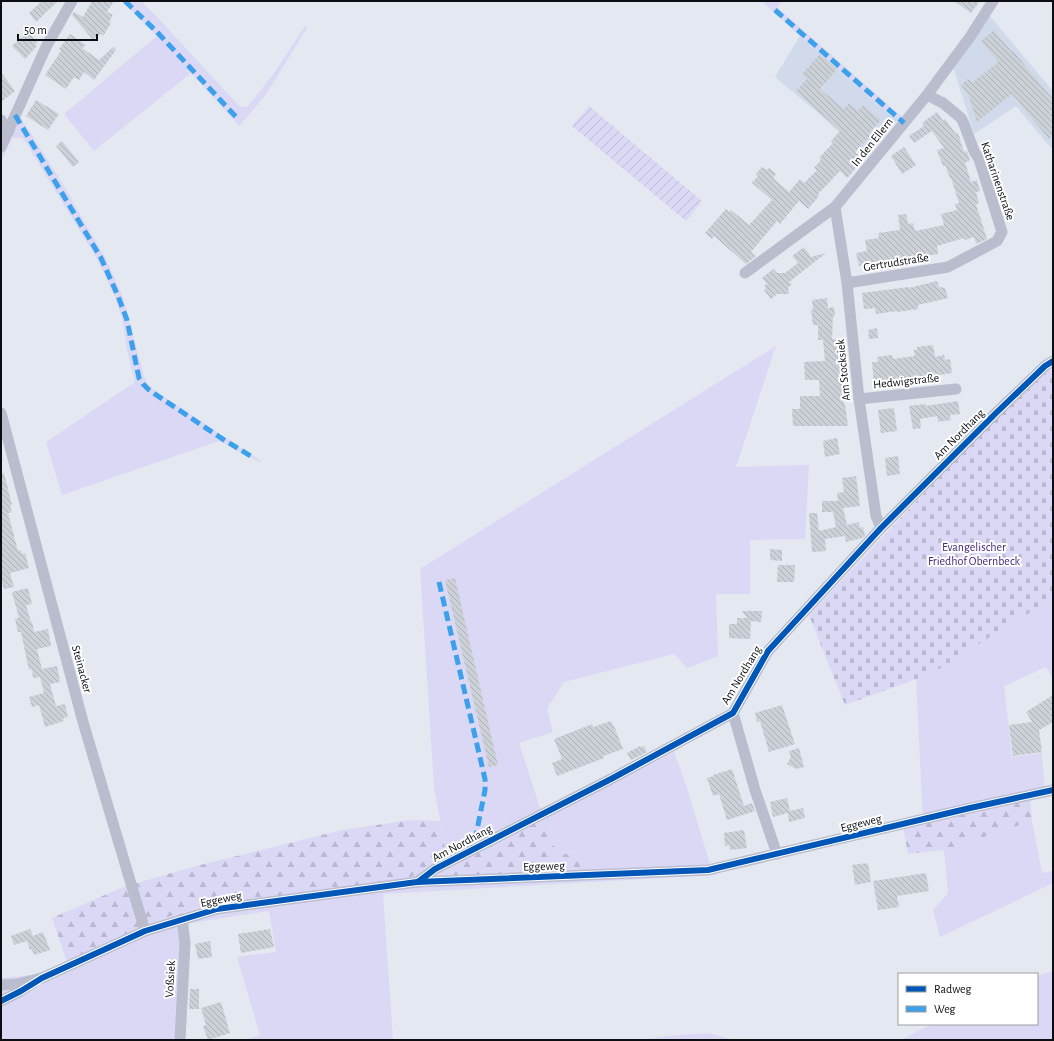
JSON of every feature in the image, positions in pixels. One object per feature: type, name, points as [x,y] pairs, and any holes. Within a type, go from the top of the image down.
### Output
[{"type":"street","points":[[1,147],[46,47],[72,1]]},
{"type":"street","name":"In den Ellern","points":[[745,273],[835,207],[926,95],[970,37],[993,1]]},
{"type":"street","name":"Katharinenstraße","points":[[926,95],[943,103],[961,118],[979,159],[1002,232],[996,240],[948,267]]},
{"type":"street","points":[[1,120],[9,131]]},
{"type":"street","name":"Am Stocksiek","points":[[835,207],[848,283],[859,399],[876,516],[881,528]]},
{"type":"street","name":"Gertrudstraße","points":[[848,283],[948,267]]},
{"type":"street","name":"Am Nordhang","points":[[417,882],[436,869],[611,779],[733,713],[768,651],[881,528],[996,412],[1045,366],[1053,361]]},
{"type":"street","name":"Hedwigstraße","points":[[859,399],[956,389]]},
{"type":"street","name":"Steinacker","points":[[1,413],[83,722],[145,931]]},
{"type":"street","name":"Am Nordhang","points":[[733,713],[755,790],[777,854]]},
{"type":"street","name":"Eggeweg","points":[[1,985],[17,984],[42,978],[145,931],[217,909],[417,882],[708,870],[1053,790]]},
{"type":"street","name":"Voßsiek","points":[[180,1040],[185,943],[182,919]]},
{"type":"street","points":[[1,1000],[21,991],[42,978]]},
{"type":"shaded area","points":[[988,14],[1053,91],[1052,149],[1016,106],[974,134],[951,60]]},
{"type":"shaded area","points":[[800,36],[893,117],[901,116],[867,158],[816,111],[775,77]]},
{"type":"green space","points":[[122,1],[141,1],[240,107],[248,106],[272,76],[305,26],[307,28],[265,96],[239,126],[191,73],[94,151],[64,114],[157,36]]},
{"type":"green space","points":[[762,1],[782,1],[777,7],[901,116],[893,117]]},
{"type":"green space","points":[[589,106],[702,201],[686,221],[572,126]]},
{"type":"green space","points":[[20,116],[61,181],[106,259],[123,297],[144,376],[148,384],[154,390],[261,461],[260,462],[219,441],[62,495],[46,442],[135,382],[127,351],[122,318],[115,297],[97,259],[23,138],[12,138],[1,162],[1,155]]},
{"type":"green space","points":[[776,346],[736,467],[809,465],[805,539],[750,540],[750,594],[716,594],[718,656],[687,668],[674,654],[564,682],[547,709],[553,732],[519,743],[543,817],[674,752],[685,782],[710,864],[716,875],[383,894],[393,1040],[244,1040],[260,1035],[237,957],[276,952],[269,911],[184,924],[183,1040],[1,1040],[1,978],[32,975],[67,962],[167,917],[445,848],[434,787],[420,569]],"holes":[[[552,845],[566,854],[603,870],[448,866]]]},
{"type":"green space","name":"Evangelischer Friedhof Obernbeck","points":[[1053,368],[1053,601],[1020,618],[939,669],[845,705],[809,615],[983,431]]},
{"type":"green space","points":[[1051,602],[1053,605],[1053,678],[1046,667],[1004,686],[1012,757],[1042,753],[1045,794],[923,822],[916,679],[939,669],[1020,618]]},
{"type":"green space","points":[[1030,798],[1032,821],[944,850],[908,854],[903,827]]},
{"type":"green space","points":[[540,819],[552,845],[566,854],[604,870],[448,877],[448,866]]},
{"type":"green space","points":[[411,820],[440,821],[445,848],[444,853],[413,876],[397,881],[212,905],[167,917],[67,962],[52,918],[123,887],[196,866],[342,830]]},
{"type":"green space","points":[[1032,821],[1042,873],[1053,871],[1053,883],[940,937],[933,910],[948,893],[944,850]]},
{"type":"green space","points":[[1053,971],[1053,1040],[894,1040],[905,1038],[930,1025],[1038,1025],[1038,976]]},
{"type":"green space","points":[[708,1033],[734,1040],[639,1040],[668,1036]]},
{"type":"building","points":[[42,1],[58,1],[36,22],[29,13]]},
{"type":"building","points":[[92,1],[114,1],[107,12],[113,15],[109,22],[111,23],[103,36],[100,34],[93,40],[72,15],[74,12],[83,17]]},
{"type":"building","points":[[954,1],[980,1],[971,13]]},
{"type":"building","points":[[994,30],[1053,99],[1053,135],[1049,139],[1012,94],[977,122],[968,94],[961,85],[968,79],[972,83],[998,62],[981,41]]},
{"type":"building","points":[[29,33],[37,42],[35,44],[37,46],[25,59],[12,46],[25,34],[27,35]]},
{"type":"building","points":[[70,34],[86,45],[82,48],[99,60],[113,47],[116,50],[94,80],[84,72],[79,80],[74,77],[66,89],[45,75],[61,51],[59,49]]},
{"type":"building","points":[[820,54],[837,69],[820,89],[844,109],[849,103],[858,111],[863,105],[881,120],[868,134],[870,136],[855,152],[863,159],[851,174],[847,178],[840,171],[818,194],[819,196],[808,209],[799,201],[780,224],[777,221],[751,252],[756,256],[746,264],[714,236],[712,239],[705,233],[726,209],[729,212],[731,210],[749,225],[772,200],[752,183],[758,176],[756,174],[762,167],[767,170],[769,168],[776,174],[773,178],[789,192],[800,179],[804,183],[817,170],[814,168],[821,160],[819,158],[833,143],[831,141],[840,131],[796,91],[807,79],[802,74]]},
{"type":"building","points":[[1,72],[15,91],[1,102]]},
{"type":"building","points":[[36,100],[59,114],[48,130],[26,116]]},
{"type":"building","points":[[937,112],[943,121],[945,119],[956,134],[958,133],[964,152],[967,151],[970,161],[965,162],[971,182],[977,180],[980,191],[976,192],[979,203],[976,204],[987,239],[976,244],[974,237],[965,240],[964,238],[937,246],[938,254],[859,266],[856,253],[867,251],[865,240],[879,238],[878,233],[900,230],[898,215],[906,214],[908,224],[913,223],[915,231],[944,225],[941,214],[957,210],[955,204],[959,203],[951,178],[945,165],[943,166],[937,150],[944,148],[932,131],[914,143],[909,136],[924,126],[922,123]]},
{"type":"building","points":[[62,141],[79,162],[73,167],[56,146]]},
{"type":"building","points":[[904,147],[916,165],[902,174],[891,156]]},
{"type":"building","points":[[804,247],[811,257],[826,253],[789,282],[792,285],[788,287],[789,294],[777,294],[771,299],[764,290],[766,288],[764,286],[767,284],[762,278],[773,269],[777,273],[785,273],[798,263],[792,256]]},
{"type":"building","points":[[937,281],[939,287],[945,288],[948,298],[918,305],[918,309],[897,312],[876,314],[875,308],[864,309],[862,293],[909,288]]},
{"type":"building","points":[[827,298],[828,308],[834,307],[835,316],[833,316],[832,339],[838,339],[844,404],[848,426],[793,426],[792,409],[800,409],[800,396],[820,396],[819,380],[805,380],[804,362],[825,361],[823,340],[818,340],[818,325],[813,325],[811,310],[813,309],[812,300]]},
{"type":"building","points":[[877,328],[878,338],[869,339],[868,330]]},
{"type":"building","points":[[933,345],[935,357],[944,355],[945,360],[950,359],[952,373],[874,384],[872,362],[878,362],[877,357],[892,355],[893,359],[915,356],[914,350],[917,350],[917,347]]},
{"type":"building","points":[[958,401],[960,414],[950,415],[951,420],[938,422],[937,416],[920,419],[921,428],[913,429],[909,406],[926,404],[926,406]]},
{"type":"building","points":[[894,408],[897,431],[881,433],[878,410]]},
{"type":"building","points":[[837,438],[840,454],[825,457],[823,441]]},
{"type":"building","points":[[898,456],[900,474],[887,476],[885,458]]},
{"type":"building","points":[[1,473],[4,473],[12,505],[10,506],[12,512],[8,513],[18,551],[21,550],[22,554],[25,553],[29,568],[10,573],[14,587],[4,589],[1,577]]},
{"type":"building","points":[[856,476],[860,506],[843,508],[847,525],[859,522],[860,528],[863,527],[865,536],[846,542],[845,536],[825,539],[826,551],[812,552],[809,513],[817,513],[819,531],[836,527],[833,512],[822,512],[822,501],[838,501],[837,493],[844,492],[842,478]]},
{"type":"building","points":[[770,549],[782,550],[782,561],[770,560]]},
{"type":"building","points":[[778,565],[795,565],[794,582],[777,582]]},
{"type":"building","points":[[455,578],[498,765],[489,767],[445,580]]},
{"type":"building","points":[[28,588],[32,604],[26,605],[31,622],[32,621],[34,632],[48,629],[51,646],[37,649],[42,669],[57,666],[60,682],[50,684],[56,706],[65,704],[68,717],[63,718],[64,721],[45,727],[39,705],[32,707],[29,697],[44,693],[40,677],[33,678],[32,669],[29,670],[21,632],[18,632],[15,619],[19,618],[12,592]]},
{"type":"building","points":[[742,611],[762,611],[761,622],[751,621],[750,639],[729,638],[729,624],[737,624],[737,618],[747,618]]},
{"type":"building","points":[[1053,695],[1053,722],[1039,730],[1042,752],[1013,756],[1009,725],[1032,722],[1026,712]]},
{"type":"building","points":[[782,705],[795,744],[769,752],[760,721],[757,722],[755,713]]},
{"type":"building","points":[[611,721],[623,749],[557,776],[552,763],[562,759],[554,739],[592,724],[593,727]]},
{"type":"building","points":[[640,746],[644,746],[647,752],[631,760],[627,753]]},
{"type":"building","points":[[799,748],[804,767],[796,769],[787,764],[791,757],[789,751]]},
{"type":"building","points":[[732,769],[744,806],[752,803],[755,811],[727,820],[719,794],[713,796],[707,778]]},
{"type":"building","points":[[787,798],[790,811],[803,808],[805,818],[789,822],[788,813],[773,817],[770,802]]},
{"type":"building","points":[[744,830],[747,848],[730,850],[729,845],[725,846],[724,833]]},
{"type":"building","points":[[868,863],[871,882],[855,885],[852,865]]},
{"type":"building","points":[[926,873],[929,891],[897,896],[899,907],[878,910],[873,881]]},
{"type":"building","points":[[30,929],[33,936],[43,932],[50,950],[34,955],[32,949],[30,950],[27,941],[14,945],[11,936]]},
{"type":"building","points":[[270,929],[274,947],[241,953],[238,934]]},
{"type":"building","points":[[210,941],[212,957],[198,959],[195,944]]},
{"type":"building","points":[[190,989],[199,989],[199,1009],[189,1009]]},
{"type":"building","points":[[221,1002],[230,1033],[208,1040],[203,1026],[206,1025],[201,1008]]},
{"type":"marked path","points":[[125,1],[157,32],[238,119]]},
{"type":"marked path","points":[[775,10],[904,123]]},
{"type":"marked path","points":[[15,115],[101,258],[127,320],[139,378],[143,384],[149,390],[254,458]]},
{"type":"marked path","points":[[439,582],[485,779],[485,790],[473,850]]},
{"type":"cycle path","points":[[418,882],[435,869],[611,779],[733,713],[768,651],[881,528],[996,413],[1045,366],[1053,361]]},
{"type":"cycle path","points":[[1,1001],[42,978],[145,931],[217,909],[417,882],[708,870],[970,808],[1053,790]]}]
